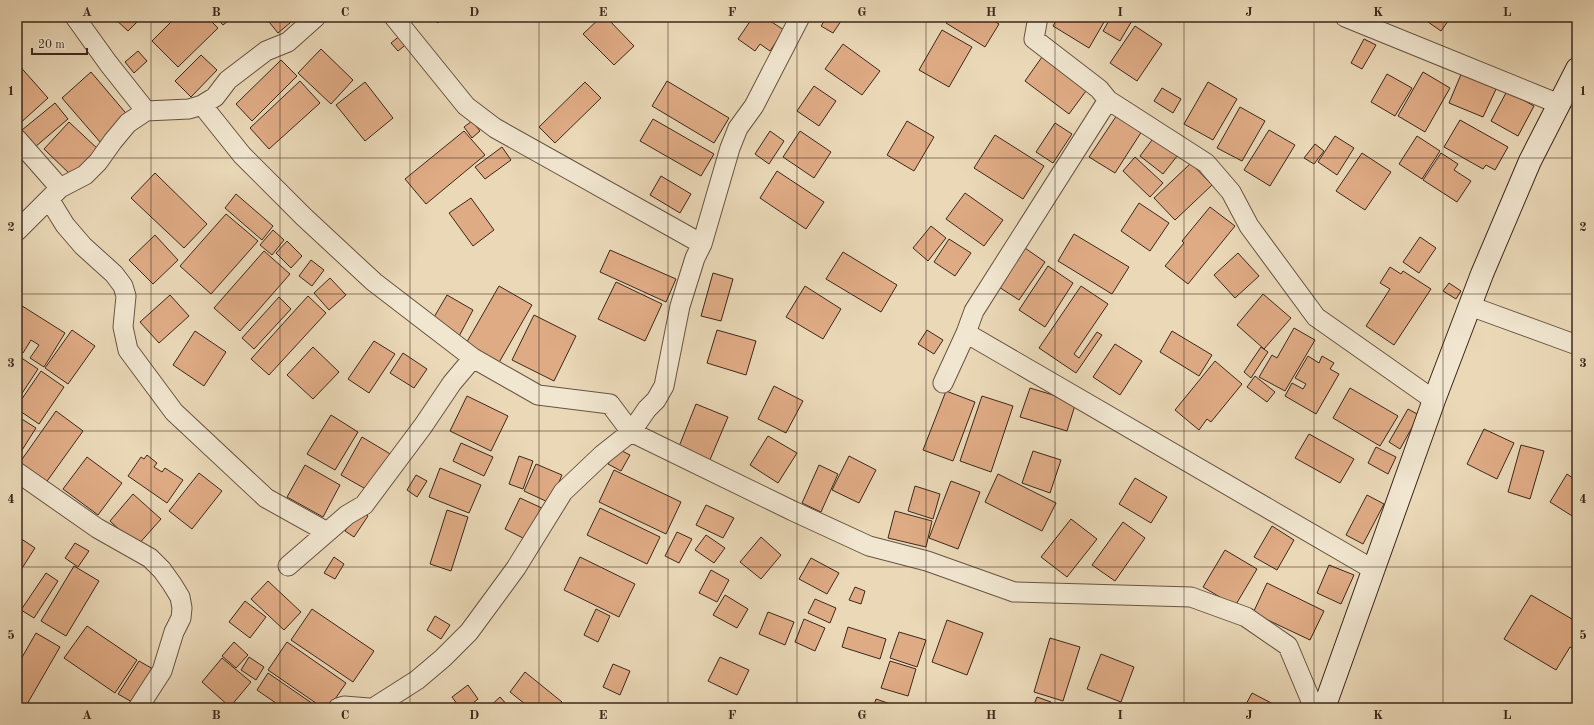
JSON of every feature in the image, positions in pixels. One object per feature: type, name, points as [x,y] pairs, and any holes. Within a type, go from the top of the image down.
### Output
[{"type":"street","points":[[75,17],[108,63],[146,111]]},
{"type":"street","points":[[17,231],[55,194],[85,175],[98,162],[113,140],[128,123],[146,111],[189,109],[202,105],[216,97],[228,80],[266,51],[288,42],[316,17]]},
{"type":"street","points":[[394,17],[466,106],[495,128],[702,244]]},
{"type":"street","points":[[374,708],[417,680],[443,658],[469,632],[516,568],[563,492],[602,455],[631,432],[647,408],[656,400],[664,386],[680,306],[695,258],[702,244],[730,148],[738,128],[754,106],[800,17]]},
{"type":"street","points":[[1038,17],[1034,40],[1099,89],[1108,100],[1206,163],[1231,192],[1248,226],[1316,317],[1434,400]]},
{"type":"street","points":[[1346,17],[1559,104]]},
{"type":"street","points":[[1324,708],[1434,400],[1470,306],[1530,161],[1577,68]]},
{"type":"street","points":[[943,383],[966,333],[974,311],[1108,100]]},
{"type":"street","points":[[202,105],[242,155],[304,217],[374,282],[473,358],[538,395],[610,404],[631,432],[786,508],[869,546],[927,561],[1014,592],[1191,597],[1246,617],[1288,646],[1314,708]]},
{"type":"street","points":[[17,139],[55,194],[65,225],[83,246],[114,274],[123,286],[126,296],[123,327],[128,350],[174,412],[266,498],[327,532]]},
{"type":"street","points":[[1470,306],[1577,345]]},
{"type":"street","points":[[966,333],[1374,570]]},
{"type":"street","points":[[288,566],[347,515],[364,505],[423,426],[452,383],[473,358]]},
{"type":"street","points":[[17,472],[97,528],[150,558],[165,575],[180,597],[182,608],[181,618],[174,632],[162,671],[138,708]]},
{"type":"street","points":[[338,708],[344,706],[369,708]]},
{"type":"building","points":[[113,17],[142,17],[128,31]]},
{"type":"building","points":[[176,17],[207,17],[218,28],[178,67],[152,41]]},
{"type":"building","points":[[216,17],[233,17],[223,25]]},
{"type":"building","points":[[265,17],[297,17],[278,33]]},
{"type":"building","points":[[431,17],[444,17],[438,23]]},
{"type":"building","points":[[601,17],[606,17],[634,46],[614,65],[583,34]]},
{"type":"building","points":[[753,17],[764,17],[784,30],[770,51],[760,44],[755,51],[738,39]]},
{"type":"building","points":[[827,17],[836,17],[841,21],[833,33],[821,26]]},
{"type":"building","points":[[950,17],[987,17],[999,24],[985,47],[946,23]]},
{"type":"building","points":[[1058,17],[1107,17],[1089,48],[1053,26]]},
{"type":"building","points":[[1111,17],[1129,17],[1133,19],[1120,41],[1103,31]]},
{"type":"building","points":[[1431,17],[1451,17],[1441,31],[1428,22]]},
{"type":"building","points":[[1135,26],[1162,44],[1137,81],[1110,63]]},
{"type":"building","points":[[942,30],[972,47],[949,87],[919,70]]},
{"type":"building","points":[[402,34],[409,42],[398,51],[391,43]]},
{"type":"building","points":[[1364,39],[1376,45],[1362,69],[1351,63]]},
{"type":"building","points":[[843,44],[880,71],[862,95],[825,69]]},
{"type":"building","points":[[321,49],[353,80],[331,104],[298,73]]},
{"type":"building","points":[[138,51],[147,61],[134,73],[125,62]]},
{"type":"building","points":[[201,55],[217,70],[191,97],[175,81]]},
{"type":"building","points":[[1042,57],[1086,91],[1069,114],[1025,81]]},
{"type":"building","points":[[281,60],[297,76],[252,121],[236,104]]},
{"type":"building","points":[[17,63],[48,98],[17,126]]},
{"type":"building","points":[[91,72],[130,118],[101,143],[62,98]]},
{"type":"building","points":[[1423,72],[1450,88],[1425,132],[1398,116]]},
{"type":"building","points":[[1462,72],[1497,87],[1483,117],[1449,103]]},
{"type":"building","points":[[1387,74],[1412,88],[1395,116],[1371,102]]},
{"type":"building","points":[[300,81],[320,103],[269,149],[250,128]]},
{"type":"building","points":[[667,81],[729,118],[714,143],[652,106]]},
{"type":"building","points":[[365,82],[393,118],[365,141],[336,105]]},
{"type":"building","points":[[585,82],[601,98],[555,143],[539,127]]},
{"type":"building","points":[[1208,82],[1237,99],[1213,140],[1184,124]]},
{"type":"building","points":[[814,86],[836,101],[819,126],[797,111]]},
{"type":"building","points":[[1162,88],[1181,99],[1173,113],[1154,101]]},
{"type":"building","points":[[1507,91],[1534,106],[1518,136],[1491,121]]},
{"type":"building","points":[[55,103],[68,119],[35,147],[22,130]]},
{"type":"building","points":[[1240,107],[1265,121],[1242,161],[1217,148]]},
{"type":"building","points":[[1117,115],[1142,131],[1115,173],[1089,157]]},
{"type":"building","points":[[653,119],[714,154],[701,176],[640,141]]},
{"type":"building","points":[[1460,120],[1508,147],[1495,170],[1486,165],[1483,169],[1444,147]]},
{"type":"building","points":[[472,121],[480,131],[472,138],[464,127]]},
{"type":"building","points":[[907,121],[934,137],[914,171],[887,155]]},
{"type":"building","points":[[69,122],[100,151],[74,178],[44,149]]},
{"type":"building","points":[[1055,123],[1072,134],[1053,163],[1036,152]]},
{"type":"building","points":[[1269,130],[1295,145],[1270,186],[1244,170]]},
{"type":"building","points":[[464,131],[485,155],[426,204],[405,179]]},
{"type":"building","points":[[770,131],[784,141],[769,164],[755,154]]},
{"type":"building","points":[[800,131],[831,152],[814,178],[783,157]]},
{"type":"building","points":[[1158,132],[1181,151],[1163,174],[1140,156]]},
{"type":"building","points":[[995,135],[1044,166],[1023,199],[974,168]]},
{"type":"building","points":[[1335,136],[1354,148],[1337,175],[1318,162]]},
{"type":"building","points":[[1417,136],[1440,151],[1422,179],[1399,164]]},
{"type":"building","points":[[1315,144],[1324,151],[1314,164],[1304,158]]},
{"type":"building","points":[[502,147],[511,160],[485,179],[475,167]]},
{"type":"building","points":[[1362,153],[1391,172],[1365,210],[1336,191]]},
{"type":"building","points":[[1441,153],[1458,164],[1454,170],[1471,181],[1457,202],[1423,180]]},
{"type":"building","points":[[1135,157],[1163,183],[1150,197],[1123,171]]},
{"type":"building","points":[[1191,163],[1212,185],[1175,220],[1154,198]]},
{"type":"building","points":[[777,171],[824,202],[806,229],[760,198]]},
{"type":"building","points":[[155,173],[207,224],[184,248],[131,198]]},
{"type":"building","points":[[661,176],[691,194],[680,213],[650,195]]},
{"type":"building","points":[[965,193],[1003,220],[984,246],[946,219]]},
{"type":"building","points":[[236,194],[273,226],[262,240],[225,208]]},
{"type":"building","points":[[471,198],[494,230],[473,246],[449,213]]},
{"type":"building","points":[[1139,203],[1169,223],[1150,251],[1121,231]]},
{"type":"building","points":[[1210,207],[1235,226],[1188,284],[1165,266],[1184,243],[1182,241]]},
{"type":"building","points":[[226,214],[258,241],[211,294],[180,266]]},
{"type":"building","points":[[931,226],[946,238],[928,261],[913,248]]},
{"type":"building","points":[[273,230],[284,240],[272,255],[260,245]]},
{"type":"building","points":[[1074,234],[1129,267],[1112,294],[1058,261]]},
{"type":"building","points":[[155,235],[178,260],[153,284],[129,260]]},
{"type":"building","points":[[1420,237],[1436,248],[1419,273],[1403,262]]},
{"type":"building","points":[[949,239],[971,253],[955,276],[934,262]]},
{"type":"building","points":[[287,241],[302,256],[291,268],[276,253]]},
{"type":"building","points":[[1025,248],[1045,262],[1019,300],[999,287]]},
{"type":"building","points":[[610,250],[676,279],[666,302],[600,272]]},
{"type":"building","points":[[264,251],[290,274],[240,331],[214,308]]},
{"type":"building","points":[[843,252],[897,285],[881,312],[826,279]]},
{"type":"building","points":[[1238,253],[1259,276],[1235,298],[1214,275]]},
{"type":"building","points":[[311,260],[324,270],[312,286],[299,276]]},
{"type":"building","points":[[1048,266],[1073,283],[1045,327],[1019,310]]},
{"type":"building","points":[[1390,267],[1401,274],[1403,271],[1431,289],[1394,345],[1366,326],[1390,289],[1380,283]]},
{"type":"building","points":[[713,273],[733,279],[721,321],[701,316]]},
{"type":"building","points":[[330,278],[346,295],[329,310],[314,293]]},
{"type":"building","points":[[616,282],[662,304],[645,341],[598,319]]},
{"type":"building","points":[[1449,283],[1461,291],[1456,299],[1443,291]]},
{"type":"building","points":[[499,286],[532,305],[497,366],[464,347]]},
{"type":"building","points":[[805,286],[841,309],[823,339],[786,317]]},
{"type":"building","points":[[1081,286],[1108,304],[1074,354],[1079,358],[1097,332],[1102,335],[1076,373],[1039,348]]},
{"type":"building","points":[[1263,294],[1291,318],[1264,349],[1237,325]]},
{"type":"building","points":[[170,295],[189,316],[159,343],[140,322]]},
{"type":"building","points":[[447,295],[473,310],[457,340],[430,324]]},
{"type":"building","points":[[308,296],[326,313],[269,375],[251,359]]},
{"type":"building","points":[[279,297],[291,309],[254,349],[242,338]]},
{"type":"building","points":[[19,304],[65,333],[44,367],[30,358],[39,345],[31,340],[23,353],[17,349],[17,307]]},
{"type":"building","points":[[534,315],[576,336],[554,381],[512,360]]},
{"type":"building","points":[[1294,328],[1315,340],[1285,391],[1259,377],[1272,355],[1277,358]]},
{"type":"building","points":[[72,330],[95,346],[68,384],[45,368]]},
{"type":"building","points":[[717,330],[756,341],[746,375],[707,363]]},
{"type":"building","points":[[927,330],[943,340],[934,354],[918,344]]},
{"type":"building","points":[[195,331],[226,352],[204,386],[173,365]]},
{"type":"building","points":[[1172,331],[1212,355],[1199,376],[1160,352]]},
{"type":"building","points":[[374,341],[395,354],[369,393],[348,379]]},
{"type":"building","points":[[1115,344],[1142,361],[1120,395],[1093,377]]},
{"type":"building","points":[[313,347],[339,372],[313,399],[287,375]]},
{"type":"building","points":[[1261,347],[1268,352],[1251,378],[1244,372]]},
{"type":"building","points":[[403,353],[427,369],[414,388],[390,373]]},
{"type":"building","points":[[17,355],[38,369],[17,401]]},
{"type":"building","points":[[1308,356],[1319,363],[1322,356],[1334,363],[1330,369],[1339,374],[1316,414],[1285,396],[1292,383],[1303,389],[1306,384],[1295,378]]},
{"type":"building","points":[[1215,361],[1242,384],[1211,422],[1207,419],[1199,430],[1175,410]]},
{"type":"building","points":[[41,371],[64,387],[39,424],[17,409],[17,406]]},
{"type":"building","points":[[1255,376],[1275,392],[1267,402],[1247,387]]},
{"type":"building","points":[[774,386],[803,401],[786,433],[758,419]]},
{"type":"building","points":[[1030,388],[1076,402],[1067,431],[1020,417]]},
{"type":"building","points":[[1350,388],[1398,416],[1380,446],[1333,418]]},
{"type":"building","points":[[946,391],[975,402],[953,461],[923,450]]},
{"type":"building","points":[[467,396],[508,416],[491,451],[450,431]]},
{"type":"building","points":[[982,396],[1013,406],[991,472],[960,461]]},
{"type":"building","points":[[696,404],[728,417],[709,462],[678,449]]},
{"type":"building","points":[[1408,409],[1419,415],[1400,449],[1389,442]]},
{"type":"building","points":[[56,411],[83,431],[45,484],[18,465]]},
{"type":"building","points":[[331,415],[358,432],[335,470],[307,454]]},
{"type":"building","points":[[17,416],[36,428],[17,458]]},
{"type":"building","points":[[1484,429],[1514,443],[1497,479],[1467,464]]},
{"type":"building","points":[[1309,434],[1354,459],[1340,483],[1295,458]]},
{"type":"building","points":[[768,436],[797,453],[778,483],[750,465]]},
{"type":"building","points":[[362,437],[392,455],[371,492],[341,475]]},
{"type":"building","points":[[461,443],[493,457],[484,476],[453,461]]},
{"type":"building","points":[[1521,445],[1544,451],[1530,499],[1508,492]]},
{"type":"building","points":[[1376,447],[1396,457],[1388,474],[1368,463]]},
{"type":"building","points":[[616,448],[630,455],[621,471],[608,464]]},
{"type":"building","points":[[1033,451],[1061,460],[1050,493],[1022,483]]},
{"type":"building","points":[[147,455],[157,463],[154,467],[162,472],[165,468],[183,480],[167,503],[128,476],[141,457],[144,459]]},
{"type":"building","points":[[519,456],[533,461],[523,489],[509,484]]},
{"type":"building","points":[[849,456],[876,470],[859,503],[832,490]]},
{"type":"building","points":[[87,457],[122,483],[98,515],[63,489]]},
{"type":"building","points":[[536,464],[562,475],[550,503],[524,491]]},
{"type":"building","points":[[305,465],[340,485],[323,517],[287,497]]},
{"type":"building","points":[[819,465],[838,474],[821,512],[802,503]]},
{"type":"building","points":[[440,468],[481,485],[469,513],[429,497]]},
{"type":"building","points":[[614,470],[681,502],[666,534],[599,502]]},
{"type":"building","points":[[199,473],[222,491],[192,529],[169,511]]},
{"type":"building","points":[[998,474],[1056,503],[1042,531],[985,502]]},
{"type":"building","points":[[1567,474],[1577,481],[1577,519],[1550,502]]},
{"type":"building","points":[[416,475],[427,481],[417,497],[407,490]]},
{"type":"building","points":[[1135,478],[1167,497],[1151,523],[1119,504]]},
{"type":"building","points":[[951,481],[980,492],[958,549],[929,538]]},
{"type":"building","points":[[915,486],[940,494],[933,519],[908,511]]},
{"type":"building","points":[[133,494],[161,519],[137,546],[110,521]]},
{"type":"building","points":[[1367,495],[1384,504],[1363,544],[1346,535]]},
{"type":"building","points":[[520,498],[544,509],[529,541],[505,529]]},
{"type":"building","points":[[706,505],[734,518],[723,538],[696,525]]},
{"type":"building","points":[[600,508],[660,537],[647,564],[587,535]]},
{"type":"building","points":[[359,510],[368,516],[354,537],[345,531]]},
{"type":"building","points":[[447,510],[468,517],[451,571],[430,564]]},
{"type":"building","points":[[895,511],[932,521],[926,547],[888,538]]},
{"type":"building","points":[[1071,519],[1097,539],[1067,577],[1041,557]]},
{"type":"building","points":[[1123,522],[1145,538],[1115,581],[1092,565]]},
{"type":"building","points":[[1272,526],[1294,540],[1277,570],[1254,557]]},
{"type":"building","points":[[677,532],[692,539],[679,563],[665,556]]},
{"type":"building","points":[[706,535],[725,548],[714,563],[695,550]]},
{"type":"building","points":[[17,536],[35,548],[17,576]]},
{"type":"building","points":[[761,537],[781,555],[761,579],[740,562]]},
{"type":"building","points":[[75,543],[89,551],[78,567],[65,558]]},
{"type":"building","points":[[1225,550],[1257,569],[1235,606],[1203,587]]},
{"type":"building","points":[[334,557],[344,564],[335,579],[324,573]]},
{"type":"building","points":[[580,557],[635,584],[619,617],[564,590]]},
{"type":"building","points":[[811,558],[839,573],[827,594],[799,579]]},
{"type":"building","points":[[1329,565],[1354,575],[1341,604],[1317,593]]},
{"type":"building","points":[[74,566],[99,581],[66,636],[41,621]]},
{"type":"building","points":[[711,570],[729,580],[717,602],[699,593]]},
{"type":"building","points":[[46,573],[58,581],[34,618],[21,610]]},
{"type":"building","points":[[268,581],[301,612],[284,630],[251,599]]},
{"type":"building","points":[[1267,583],[1324,611],[1310,640],[1253,613]]},
{"type":"building","points":[[855,587],[865,591],[861,604],[849,600]]},
{"type":"building","points":[[725,595],[748,609],[737,628],[713,615]]},
{"type":"building","points":[[1531,595],[1577,622],[1577,651],[1570,647],[1556,670],[1504,639]]},
{"type":"building","points":[[815,599],[836,608],[830,623],[808,613]]},
{"type":"building","points":[[245,601],[266,617],[250,638],[229,622]]},
{"type":"building","points":[[312,609],[374,651],[353,682],[291,640]]},
{"type":"building","points":[[596,609],[610,616],[598,642],[584,635]]},
{"type":"building","points":[[768,612],[794,622],[785,645],[759,634]]},
{"type":"building","points":[[435,616],[450,625],[441,639],[427,630]]},
{"type":"building","points":[[804,619],[825,628],[815,651],[795,642]]},
{"type":"building","points":[[947,620],[983,633],[967,675],[932,662]]},
{"type":"building","points":[[87,626],[137,660],[115,693],[64,658]]},
{"type":"building","points":[[848,627],[886,639],[880,659],[842,647]]},
{"type":"building","points":[[899,632],[926,640],[917,667],[890,658]]},
{"type":"building","points":[[36,633],[60,647],[26,706],[17,701],[17,666]]},
{"type":"building","points":[[1050,638],[1080,647],[1063,701],[1034,692]]},
{"type":"building","points":[[234,642],[248,655],[236,668],[222,656]]},
{"type":"building","points":[[287,642],[346,683],[329,708],[323,708],[268,670]]},
{"type":"building","points":[[1101,654],[1134,667],[1121,702],[1087,689]]},
{"type":"building","points":[[249,657],[264,667],[256,680],[241,670]]},
{"type":"building","points":[[720,657],[749,670],[737,695],[708,681]]},
{"type":"building","points":[[222,658],[251,682],[230,707],[202,682]]},
{"type":"building","points":[[139,661],[153,669],[132,702],[118,694]]},
{"type":"building","points":[[890,661],[916,669],[908,696],[881,688]]},
{"type":"building","points":[[613,664],[630,671],[620,695],[603,687]]},
{"type":"building","points":[[525,672],[562,702],[558,708],[530,708],[510,692]]},
{"type":"building","points":[[268,673],[319,708],[283,708],[257,690]]},
{"type":"building","points":[[468,685],[478,699],[467,708],[460,708],[452,697]]},
{"type":"building","points":[[1252,693],[1281,708],[1244,708]]},
{"type":"building","points":[[500,697],[510,708],[488,708]]},
{"type":"building","points":[[1037,697],[1051,702],[1049,708],[1033,707]]},
{"type":"building","points":[[876,699],[902,708],[873,708]]},
{"type":"building","points":[[35,704],[42,708],[33,708]]}]
